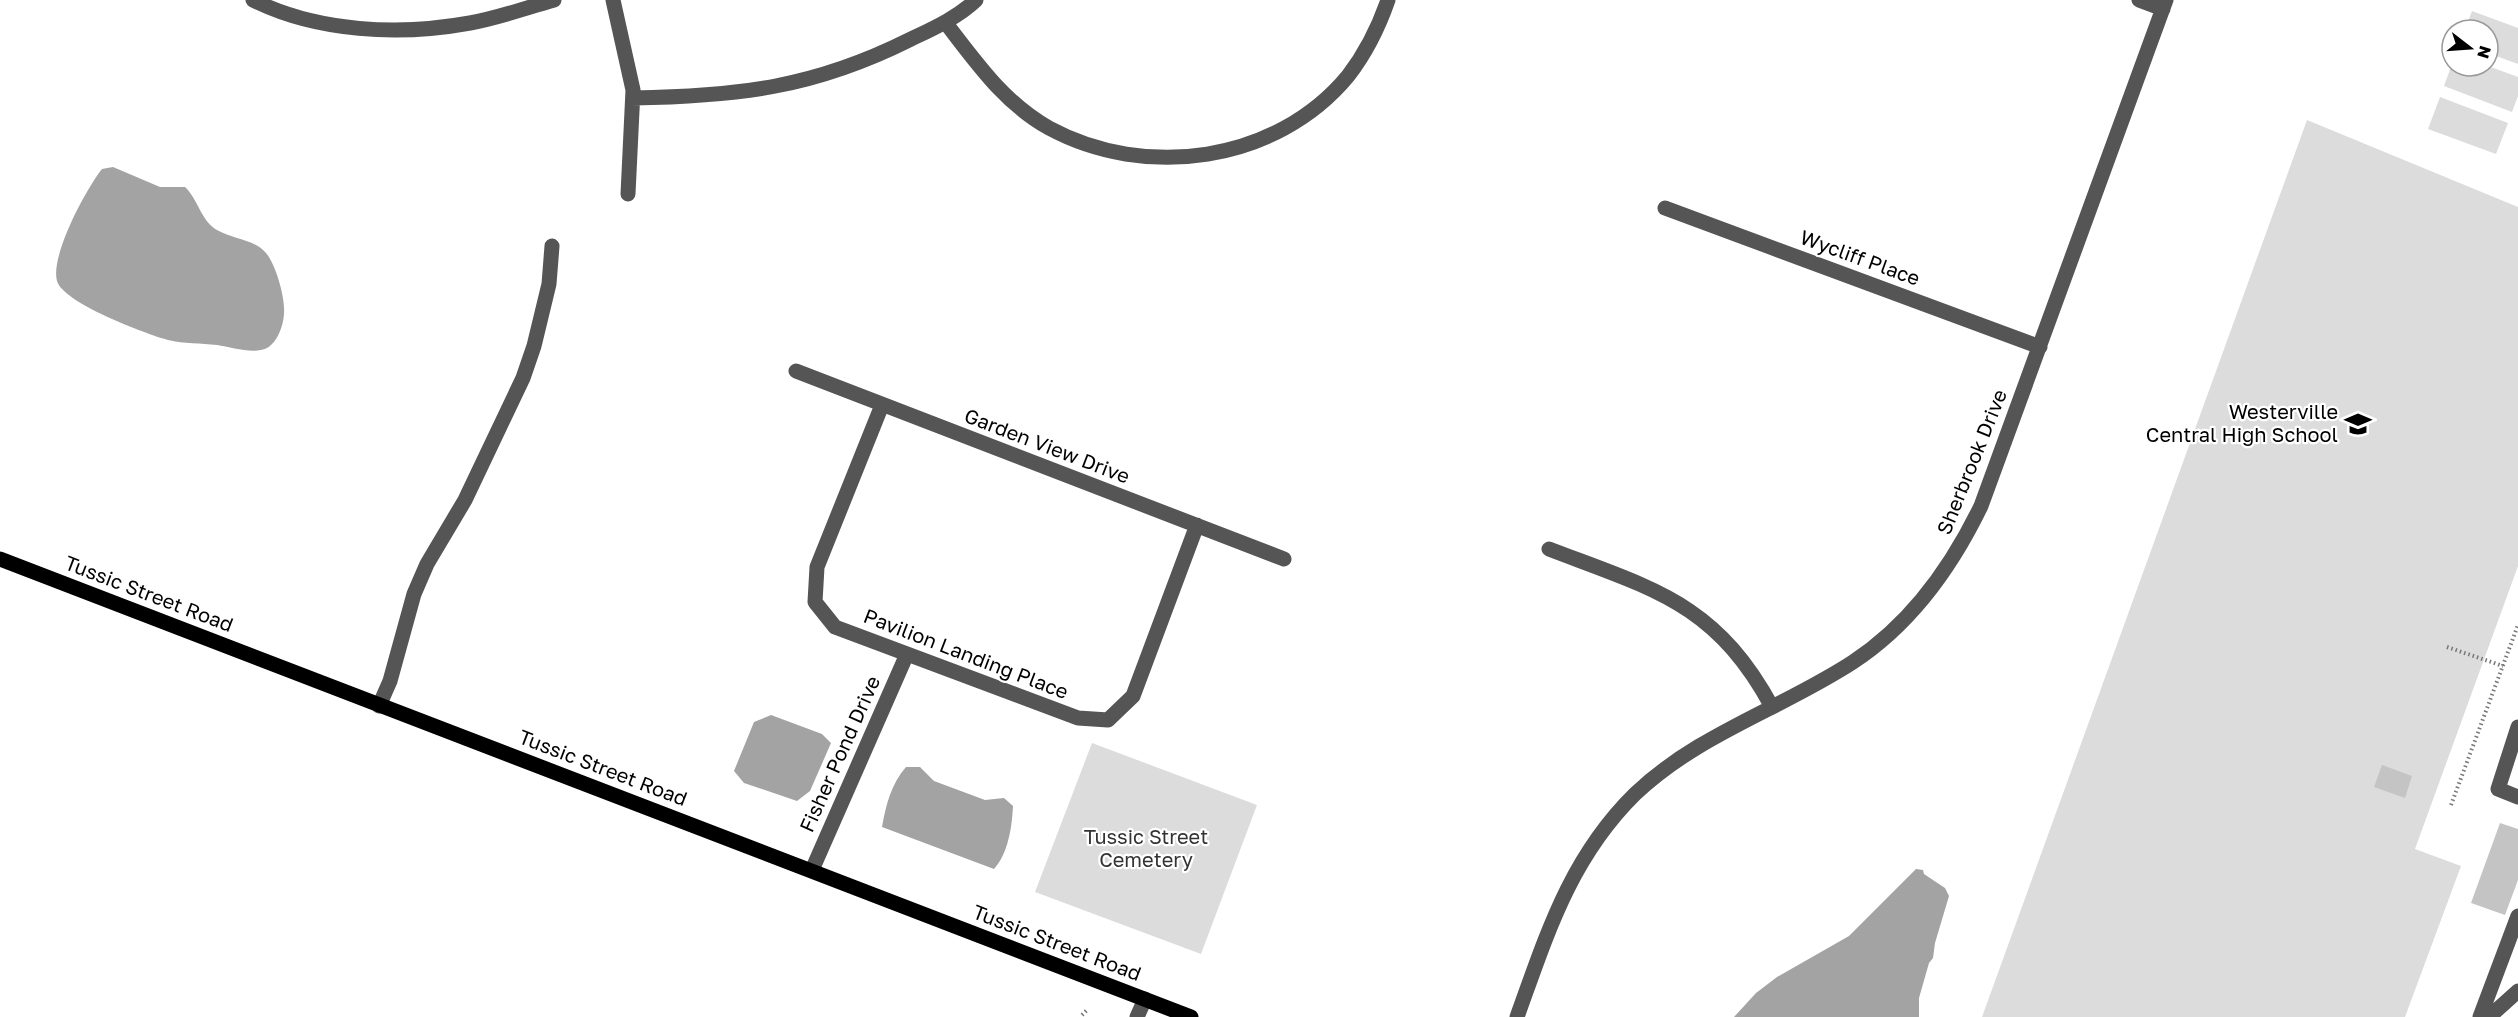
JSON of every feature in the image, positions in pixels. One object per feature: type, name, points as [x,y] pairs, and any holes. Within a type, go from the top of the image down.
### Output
[{"type":"main road","name":"Tussic Street Road","points":[[0,559],[1191,1017]]},
{"type":"street","points":[[253,0],[306,19],[364,28],[436,28],[472,23],[554,0]]},
{"type":"street","points":[[613,0],[633,98],[628,194]]},
{"type":"street","points":[[633,98],[740,93],[792,84],[832,73],[890,50],[945,21],[976,0]]},
{"type":"street","points":[[945,21],[994,86],[1047,127],[1107,152],[1144,157],[1178,158],[1240,147],[1302,117],[1329,96],[1348,75],[1367,47],[1388,0]]},
{"type":"street","points":[[2139,0],[2165,4]]},
{"type":"street","name":"Sherbrook Drive","points":[[1517,1017],[1553,917],[1566,889],[1584,857],[1610,821],[1636,794],[1669,766],[1700,745],[1854,662],[1883,640],[1919,605],[1942,576],[1962,545],[1981,507],[2165,4]]},
{"type":"street","name":"Wycliff Place","points":[[1665,208],[2040,347]]},
{"type":"street","points":[[379,705],[390,681],[414,594],[465,500],[523,378],[534,346],[549,284],[552,246]]},
{"type":"street","name":"Garden View Drive","points":[[795,371],[1284,559]]},
{"type":"street","name":"Pavilion Landing Place","points":[[882,405],[817,567],[815,602],[835,627],[1078,718],[1108,720],[1133,696],[1197,525]]},
{"type":"street","points":[[1549,549],[1653,589],[1683,605],[1711,625],[1735,649],[1756,677],[1772,707]]},
{"type":"street","name":"Fisher Pond Drive","points":[[812,870],[907,654]]},
{"type":"street","points":[[2518,727],[2498,789],[2518,797]]},
{"type":"street","points":[[2480,1017],[2518,916]]},
{"type":"street","points":[[2489,1017],[2518,991]]},
{"type":"street","points":[[1137,1017],[1145,999]]},
{"type":"path","points":[[2451,805],[2518,625]]},
{"type":"path","points":[[2447,647],[2503,666]]},
{"type":"path","points":[[1082,1015],[1087,1010]]},
{"type":"green space","points":[[2472,11],[2491,18],[2469,18]]},
{"type":"green space","points":[[2500,21],[2518,28],[2518,64],[2500,57]]},
{"type":"green space","points":[[2500,70],[2518,77],[2518,96],[2512,112],[2444,86],[2447,78],[2500,78]]},
{"type":"green space","points":[[2440,97],[2508,123],[2496,154],[2428,129]]},
{"type":"green space","name":"Westerville Central High School","points":[[2307,120],[2518,207],[2518,566],[2415,849],[2461,866],[2405,1017],[1982,1017]]},
{"type":"green space","name":"Tussic Street Cemetery","points":[[1092,743],[1257,805],[1201,954],[1035,892]]},
{"type":"shaded area","points":[[113,167],[160,187],[185,187],[212,226],[223,233],[261,248],[266,253],[278,279],[284,308],[280,330],[271,345],[261,350],[249,351],[168,340],[89,308],[63,290],[57,281],[56,270],[64,240],[95,179],[102,169]]},
{"type":"shaded area","points":[[771,715],[822,734],[831,743],[810,791],[797,801],[744,783],[734,771],[754,722]]},
{"type":"shaded area","points":[[906,767],[920,767],[934,781],[985,800],[1004,798],[1013,806],[1006,848],[994,869],[882,827],[896,780]]},
{"type":"shaded area","points":[[1916,869],[1923,870],[1924,874],[1945,888],[1949,896],[1935,943],[1933,958],[1929,963],[1919,998],[1919,1017],[1734,1017],[1756,993],[1777,977],[1849,936]]},
{"type":"building","points":[[2382,765],[2412,776],[2405,798],[2374,787]]},
{"type":"building","points":[[2500,823],[2518,829],[2518,880],[2505,915],[2471,903]]},
{"type":"place","name":"Westerville Central High School","points":[[2358,424]]}]
